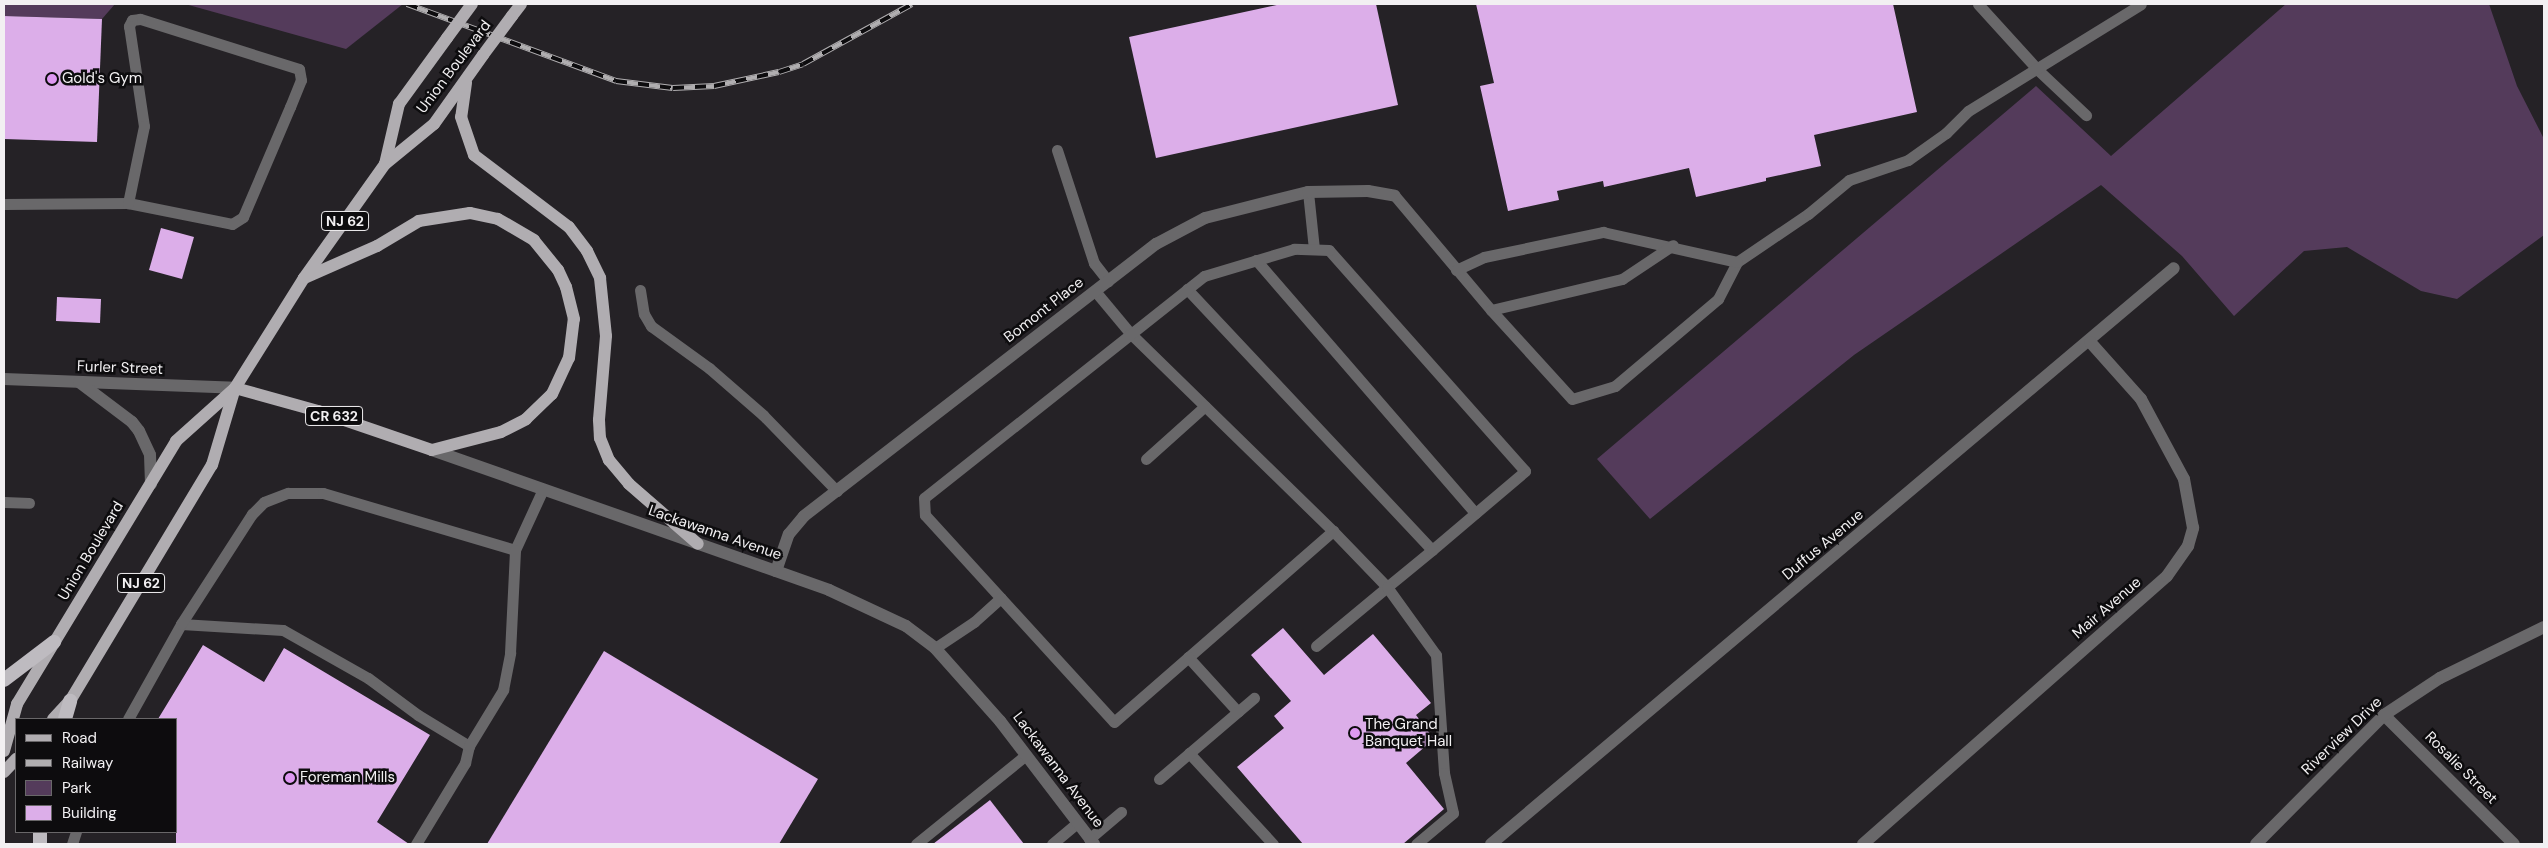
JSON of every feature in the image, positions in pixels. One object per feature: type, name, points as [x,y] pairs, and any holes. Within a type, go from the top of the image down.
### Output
[{"type":"highway","points":[[4,680],[54,642]]},
{"type":"highway","points":[[65,718],[70,701]]},
{"type":"main road","name":"Union Boulevard","points":[[385,164],[399,104],[472,4]]},
{"type":"main road","name":"Union Boulevard","points":[[54,718],[70,701],[212,465],[235,388],[304,278],[385,164],[434,124],[521,4]]},
{"type":"main road","points":[[467,78],[461,117],[474,155],[569,227],[587,251],[600,278],[606,336],[599,420],[600,438],[609,460],[629,484],[698,544]]},
{"type":"main road","points":[[304,278],[377,246],[419,221],[452,214],[470,213],[498,219],[522,231],[543,249],[566,287],[574,319],[570,352],[559,382],[543,405],[514,426],[432,450]]},
{"type":"main road","name":"Union Boulevard","points":[[4,750],[18,704],[176,441],[235,388]]},
{"type":"main road","name":"Lackawanna Avenue","points":[[235,388],[318,411],[432,450]]},
{"type":"main road","points":[[4,772],[15,760]]},
{"type":"street","name":"Bomont Place","points":[[776,571],[789,534],[804,516],[1156,244],[1204,218],[1308,192],[1368,191],[1395,196]]},
{"type":"street","name":"Duffus Avenue","points":[[1491,844],[2090,342],[2174,268]]},
{"type":"street","name":"Mair Avenue","points":[[1863,844],[2168,576],[2188,546],[2193,528],[2190,506],[2176,462],[2141,399],[2090,342]]},
{"type":"street","name":"Furler Street","points":[[4,379],[235,388]]},
{"type":"street","points":[[79,382],[132,422],[140,431],[150,454],[151,484]]},
{"type":"street","name":"Lackawanna Avenue","points":[[432,450],[868,605],[906,626],[936,648],[1026,755],[1092,842]]},
{"type":"street","name":"Riverview Drive","points":[[2256,844],[2384,715],[2440,678],[2544,627]]},
{"type":"street","name":"Rosalie Street","points":[[2384,715],[2514,844]]},
{"type":"lane","points":[[1978,4],[2038,70],[2086,115]]},
{"type":"lane","points":[[1395,196],[1456,270],[1572,399],[1615,386],[1718,299],[1737,262],[1808,214],[1849,180],[1908,160],[1946,133],[1968,111],[2038,70],[2141,4]]},
{"type":"lane","points":[[4,204],[128,203],[226,224],[239,221],[301,80],[299,69],[140,19],[132,20],[129,26],[144,126],[128,203]]},
{"type":"lane","points":[[1057,150],[1094,263],[1108,281]]},
{"type":"lane","points":[[1308,192],[1314,249]]},
{"type":"lane","points":[[1456,270],[1484,257],[1604,232],[1673,245],[1737,262]]},
{"type":"lane","points":[[1491,310],[1622,280],[1673,245]]},
{"type":"lane","points":[[1316,646],[1525,471],[1329,250],[1294,249],[1204,276],[924,498],[925,515],[1114,722],[1333,531]]},
{"type":"lane","points":[[1256,260],[1475,513]]},
{"type":"lane","points":[[1187,289],[1432,550]]},
{"type":"lane","points":[[640,290],[644,314],[651,326],[709,368],[763,415],[837,491]]},
{"type":"lane","points":[[1095,291],[1130,333],[1333,531],[1387,587],[1436,655],[1444,773],[1453,813],[1416,844]]},
{"type":"lane","points":[[1146,459],[1205,406]]},
{"type":"lane","points":[[416,844],[465,763],[469,746],[503,690],[510,653],[515,550],[543,489]]},
{"type":"lane","points":[[129,718],[181,624],[252,514],[264,502],[288,494],[323,494],[515,550]]},
{"type":"lane","points":[[4,502],[29,503]]},
{"type":"lane","points":[[936,648],[974,622],[1001,598]]},
{"type":"lane","points":[[181,624],[282,630],[368,678],[418,715],[469,746]]},
{"type":"lane","points":[[1188,656],[1238,712]]},
{"type":"lane","points":[[1159,779],[1254,698]]},
{"type":"lane","points":[[1189,753],[1273,844]]},
{"type":"lane","points":[[916,844],[1026,755]]},
{"type":"lane","points":[[1092,842],[1121,812]]},
{"type":"lane","points":[[1052,844],[1077,823]]},
{"type":"green space","points":[[4,4],[115,4],[102,19],[4,16]]},
{"type":"green space","points":[[185,4],[403,4],[346,49]]},
{"type":"green space","points":[[2286,4],[2489,4],[2517,86],[2544,139],[2544,235],[2457,299],[2421,291],[2347,247],[2304,251],[2234,316],[2182,256],[2101,185],[1854,355],[1650,519],[1597,459],[2036,86],[2111,156]]},
{"type":"building","points":[[1281,4],[1376,4],[1398,105],[1156,158],[1129,37]]},
{"type":"building","points":[[1476,4],[1893,4],[1917,112],[1814,135],[1821,166],[1766,178],[1766,181],[1696,197],[1689,168],[1604,187],[1603,181],[1557,191],[1559,200],[1508,211],[1480,86],[1494,83]]},
{"type":"building","name":"Gold's Gym","points":[[4,16],[102,19],[97,142],[4,139]]},
{"type":"building","points":[[161,228],[194,237],[182,279],[149,270]]},
{"type":"building","points":[[57,297],[101,299],[100,323],[56,321]]},
{"type":"building","name":"The Grand Banquet Hall","points":[[1283,628],[1324,675],[1373,634],[1431,703],[1416,715],[1434,739],[1406,763],[1444,809],[1403,844],[1303,844],[1237,767],[1284,728],[1274,716],[1291,701],[1251,655]]},
{"type":"building","name":"Foreman Mills","points":[[203,645],[264,682],[284,648],[430,735],[377,822],[409,844],[176,844],[176,833],[178,833],[178,718],[159,718]]},
{"type":"building","points":[[604,651],[818,779],[779,844],[487,844]]},
{"type":"building","points":[[990,800],[1024,844],[933,844]]},
{"type":"railway","points":[[407,4],[616,81],[673,88],[714,86],[779,72],[803,64],[912,4]]},
{"type":"place","name":"Gold's Gym","points":[[52,79]]},
{"type":"place","name":"The Grand Banquet Hall","points":[[1355,733]]},
{"type":"place","name":"Foreman Mills","points":[[290,778]]}]
